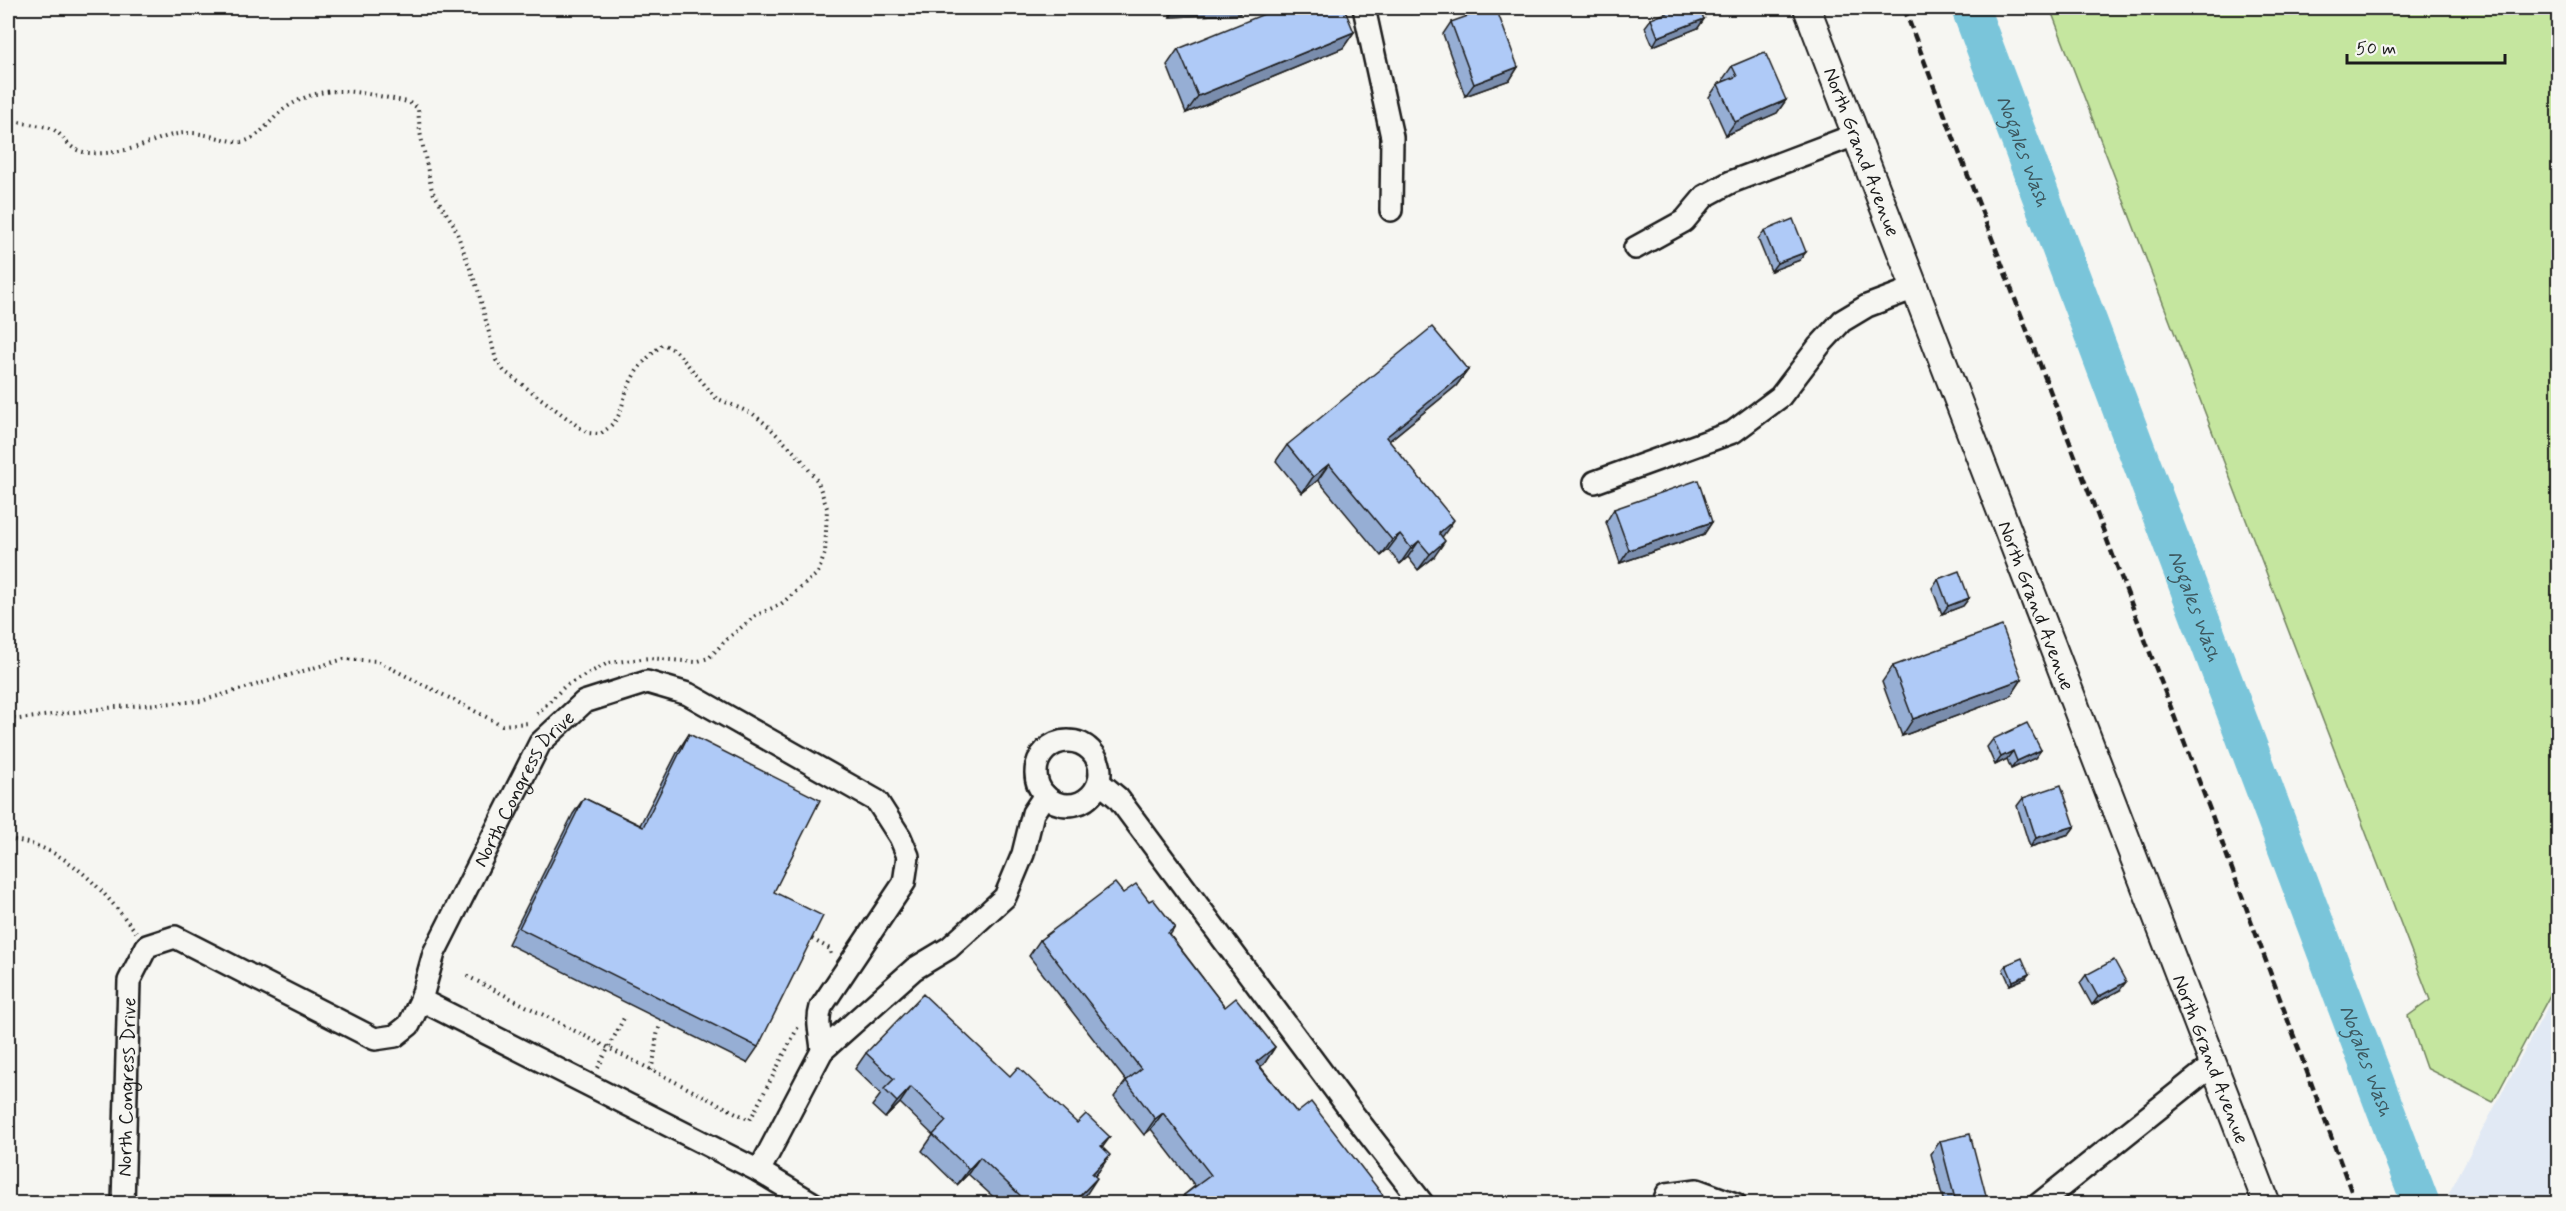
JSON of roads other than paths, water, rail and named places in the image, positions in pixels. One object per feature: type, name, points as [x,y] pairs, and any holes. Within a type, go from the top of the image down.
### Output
[{"type":"main road","name":"North Grand Avenue","points":[[1807,8],[2267,1203]]},
{"type":"street","points":[[1364,8],[1392,137],[1391,210]]},
{"type":"street","points":[[1635,248],[1684,221],[1705,196],[1731,182],[1855,135]]},
{"type":"street","points":[[1595,482],[1733,432],[1780,397],[1818,346],[1842,321],[1867,306],[1915,288]]},
{"type":"street","name":"North Congress Drive","points":[[123,1203],[129,981],[147,946],[175,937],[375,1039],[395,1036],[409,1025],[421,1000],[434,953],[540,743],[584,702],[647,682],[688,694],[877,801],[900,837],[908,856],[904,883],[820,1007],[816,1022],[822,1051]]},
{"type":"street","points":[[1067,741],[1086,746],[1098,762],[1099,782],[1089,798],[1071,805],[1062,804],[1045,795],[1036,776],[1037,766],[1048,748],[1067,741]]},
{"type":"street","points":[[1099,782],[1118,798],[1350,1110],[1423,1203]]},
{"type":"street","points":[[759,1171],[822,1051],[914,969],[950,948],[1005,897],[1023,854],[1033,813],[1045,795]]},
{"type":"street","points":[[421,1000],[759,1171],[814,1203]]},
{"type":"street","points":[[2039,1203],[2214,1064]]},
{"type":"street","points":[[1663,1203],[1667,1194],[1697,1190],[1736,1203]]},
{"type":"waterway","name":"Nogales Wash","points":[[1970,8],[2421,1204]]},
{"type":"railway","points":[[1904,8],[2210,810],[2356,1204]]}]
